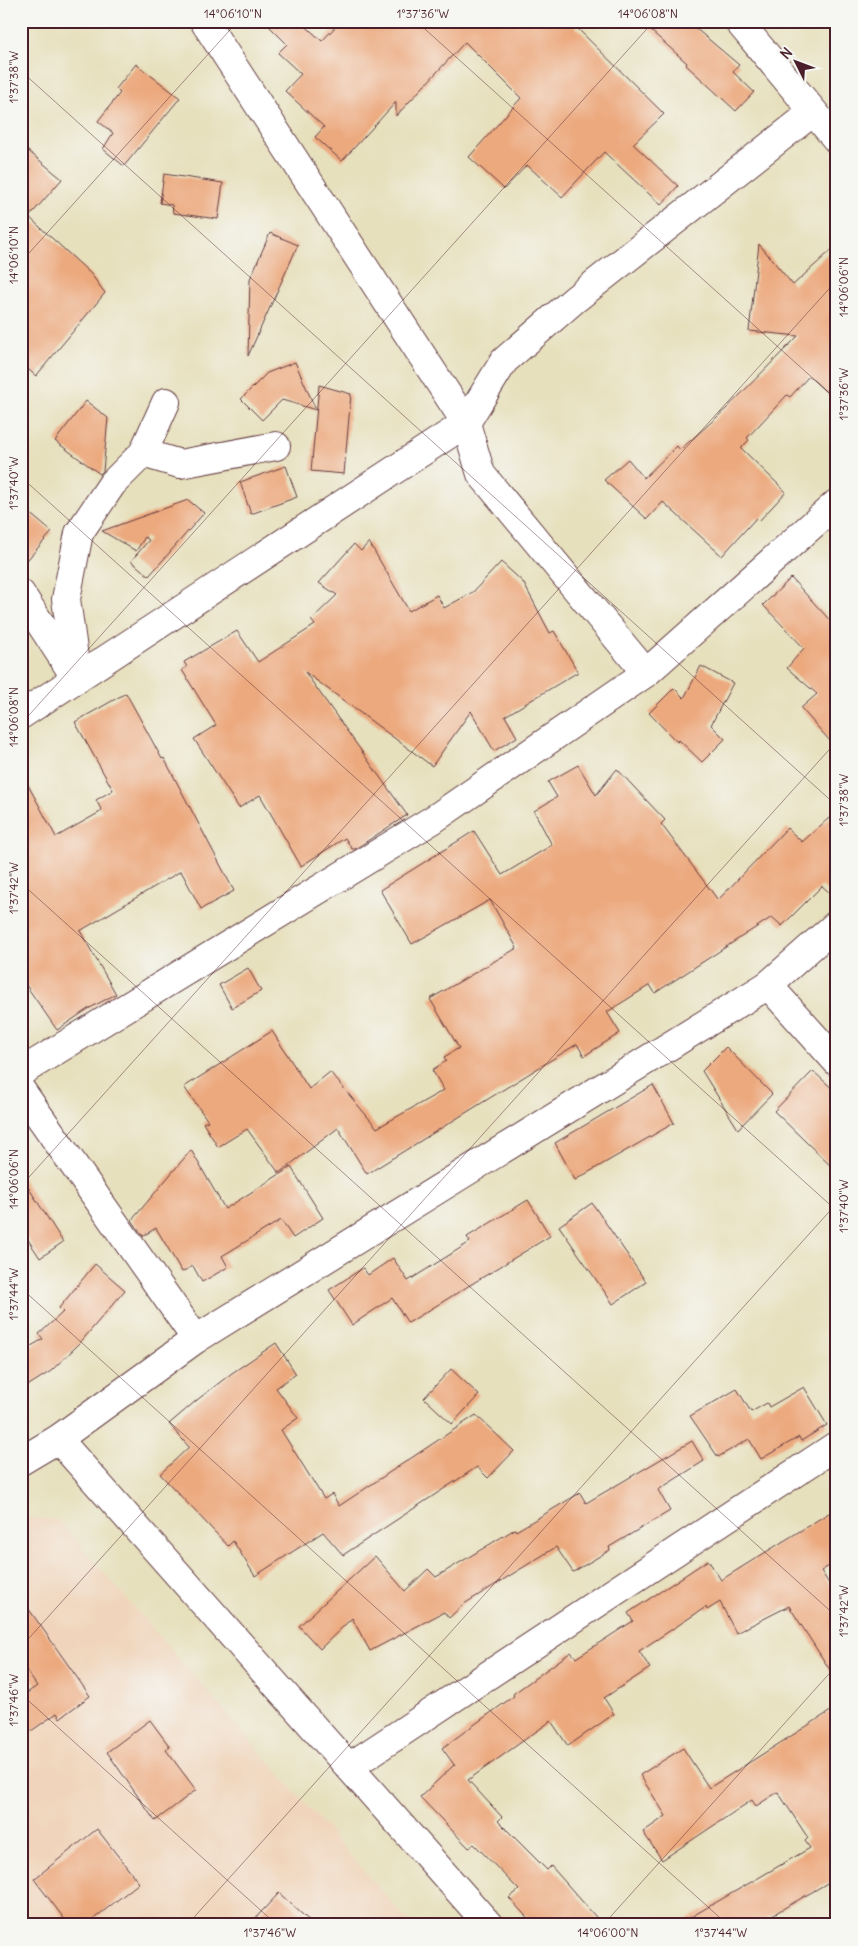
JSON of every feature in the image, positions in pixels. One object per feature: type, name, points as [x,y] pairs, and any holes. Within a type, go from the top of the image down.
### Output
[{"type":"street","points":[[204,21],[466,423],[481,474],[646,673]]},
{"type":"street","points":[[738,21],[837,140]]},
{"type":"street","points":[[21,715],[466,423],[504,361],[574,300],[812,112]]},
{"type":"street","points":[[77,679],[66,600],[79,533],[112,484],[143,452],[166,402]]},
{"type":"street","points":[[143,452],[180,464],[276,446]]},
{"type":"street","points":[[21,1072],[434,819],[646,673],[837,503]]},
{"type":"street","points":[[21,594],[77,679]]},
{"type":"street","points":[[21,1461],[58,1439],[196,1339],[768,985],[837,924]]},
{"type":"street","points":[[768,985],[837,1062]]},
{"type":"street","points":[[21,1090],[196,1339]]},
{"type":"street","points":[[58,1439],[489,1925]]},
{"type":"street","points":[[349,1767],[837,1445]]},
{"type":"shaded area","points":[[21,1517],[58,1520],[411,1925],[21,1925]]},
{"type":"building","points":[[264,21],[300,21],[322,41],[341,21],[570,21],[664,114],[633,144],[678,186],[661,205],[604,152],[562,197],[527,165],[504,189],[469,157],[521,98],[465,42],[396,116],[396,102],[342,161],[315,137],[324,127],[285,91],[301,74],[278,53],[287,44]]},
{"type":"building","points":[[640,21],[687,21],[739,65],[733,72],[754,92],[736,111],[686,65],[687,63]]},
{"type":"building","points":[[136,64],[180,98],[124,166],[103,149],[113,133],[98,121],[120,93],[116,89]]},
{"type":"building","points":[[21,145],[62,179],[29,217],[91,274],[105,293],[36,376],[21,363]]},
{"type":"building","points":[[164,174],[223,183],[218,219],[173,213],[172,205],[160,203]]},
{"type":"building","points":[[270,233],[298,245],[248,356],[250,279]]},
{"type":"building","points":[[759,244],[793,285],[837,245],[837,402],[809,376],[790,397],[787,395],[747,438],[749,440],[741,448],[786,492],[759,521],[756,518],[722,556],[663,502],[647,519],[604,480],[628,459],[644,478],[677,446],[680,450],[726,409],[798,336],[749,331]]},
{"type":"building","points":[[295,362],[316,410],[282,400],[262,420],[241,399],[267,373]]},
{"type":"building","points":[[319,385],[351,394],[344,474],[311,471]]},
{"type":"building","points":[[86,401],[108,418],[103,471],[100,474],[55,441]]},
{"type":"building","points":[[286,466],[297,497],[251,514],[240,482]]},
{"type":"building","points":[[188,500],[204,513],[149,576],[131,561],[149,540],[145,537],[136,551],[102,531]]},
{"type":"building","points":[[21,506],[52,532],[21,567]]},
{"type":"building","points":[[369,542],[409,611],[437,595],[444,608],[473,592],[501,562],[523,582],[550,633],[554,631],[578,672],[505,716],[517,737],[494,751],[471,711],[432,766],[305,672],[407,815],[355,849],[352,849],[345,838],[301,866],[260,795],[239,808],[194,739],[216,725],[182,670],[187,667],[184,662],[237,631],[258,662],[315,625],[311,620],[337,595],[319,583],[354,544],[361,551]]},
{"type":"building","points":[[791,578],[837,628],[837,749],[801,708],[817,694],[787,668],[804,648],[763,605]]},
{"type":"building","points":[[701,666],[733,683],[711,725],[725,739],[702,762],[679,740],[677,742],[649,713],[674,688],[684,698]]},
{"type":"building","points":[[126,693],[162,759],[164,758],[234,891],[201,909],[181,871],[80,931],[116,994],[88,1009],[57,1030],[21,978],[21,772],[56,837],[102,811],[96,800],[113,790],[75,722]]},
{"type":"building","points":[[578,765],[596,795],[617,769],[665,820],[661,824],[718,900],[787,828],[802,842],[837,811],[837,899],[822,886],[782,926],[772,917],[655,993],[650,985],[607,1012],[620,1033],[584,1056],[577,1044],[367,1174],[338,1128],[279,1173],[247,1129],[218,1147],[203,1123],[208,1121],[184,1087],[272,1031],[309,1089],[330,1072],[377,1128],[444,1090],[432,1070],[446,1061],[444,1057],[459,1048],[430,999],[517,948],[490,900],[412,944],[380,890],[474,831],[502,875],[552,845],[534,811],[557,797],[548,782]]},
{"type":"building","points":[[248,968],[261,991],[232,1008],[219,985]]},
{"type":"building","points":[[726,1047],[772,1094],[738,1129],[702,1071]]},
{"type":"building","points":[[813,1071],[837,1093],[837,1172],[774,1111]]},
{"type":"building","points":[[653,1085],[674,1123],[575,1180],[555,1143]]},
{"type":"building","points":[[191,1150],[225,1209],[291,1167],[323,1218],[293,1238],[281,1220],[222,1256],[228,1267],[202,1282],[193,1266],[182,1272],[156,1228],[143,1236],[132,1220]]},
{"type":"building","points":[[21,1176],[63,1242],[40,1258],[21,1229]]},
{"type":"building","points":[[528,1200],[550,1236],[408,1323],[392,1298],[352,1325],[329,1290],[363,1268],[368,1275],[393,1258],[408,1281],[470,1242],[467,1237]]},
{"type":"building","points":[[592,1203],[646,1282],[613,1304],[559,1226]]},
{"type":"building","points":[[95,1264],[125,1290],[79,1344],[51,1371],[21,1390],[21,1352],[43,1339],[39,1334],[63,1312],[59,1308]]},
{"type":"building","points":[[276,1343],[296,1374],[276,1388],[298,1418],[281,1430],[324,1499],[332,1494],[339,1506],[476,1415],[514,1451],[488,1478],[477,1467],[343,1555],[323,1532],[255,1576],[233,1541],[228,1546],[160,1474],[189,1447],[169,1424],[232,1373]]},
{"type":"building","points":[[451,1369],[479,1395],[452,1424],[424,1398]]},
{"type":"building","points":[[804,1387],[827,1425],[801,1441],[799,1437],[761,1459],[749,1439],[718,1457],[690,1416],[737,1389],[751,1412],[767,1403],[769,1407]]},
{"type":"building","points":[[692,1441],[704,1461],[658,1490],[670,1511],[609,1547],[610,1550],[573,1572],[556,1547],[464,1604],[449,1618],[444,1612],[370,1651],[352,1618],[320,1649],[299,1626],[375,1556],[405,1591],[428,1569],[436,1577],[515,1529],[516,1531],[580,1493],[586,1503]]},
{"type":"building","points":[[837,1508],[837,1561],[821,1571],[837,1596],[837,1681],[789,1606],[736,1633],[720,1602],[707,1610],[706,1607],[639,1651],[650,1668],[604,1698],[614,1714],[568,1746],[551,1721],[468,1780],[502,1817],[498,1821],[547,1870],[551,1866],[603,1925],[534,1925],[509,1898],[519,1890],[474,1844],[469,1848],[420,1797],[455,1766],[442,1748],[571,1652],[576,1658],[633,1621],[628,1613],[708,1560],[721,1580]]},
{"type":"building","points":[[21,1598],[90,1696],[60,1718],[57,1713],[21,1738],[21,1697],[37,1686],[21,1663]]},
{"type":"building","points":[[837,1707],[837,1891],[831,1881],[755,1925],[677,1925],[810,1848],[805,1841],[808,1838],[778,1792],[756,1806],[752,1800],[662,1860],[643,1832],[666,1816],[640,1775],[683,1748],[709,1788]]},
{"type":"building","points":[[150,1720],[170,1747],[166,1750],[196,1790],[155,1821],[107,1752]]},
{"type":"building","points":[[97,1829],[139,1883],[86,1925],[69,1925],[34,1879]]},
{"type":"building","points":[[279,1893],[314,1925],[249,1925]]}]
